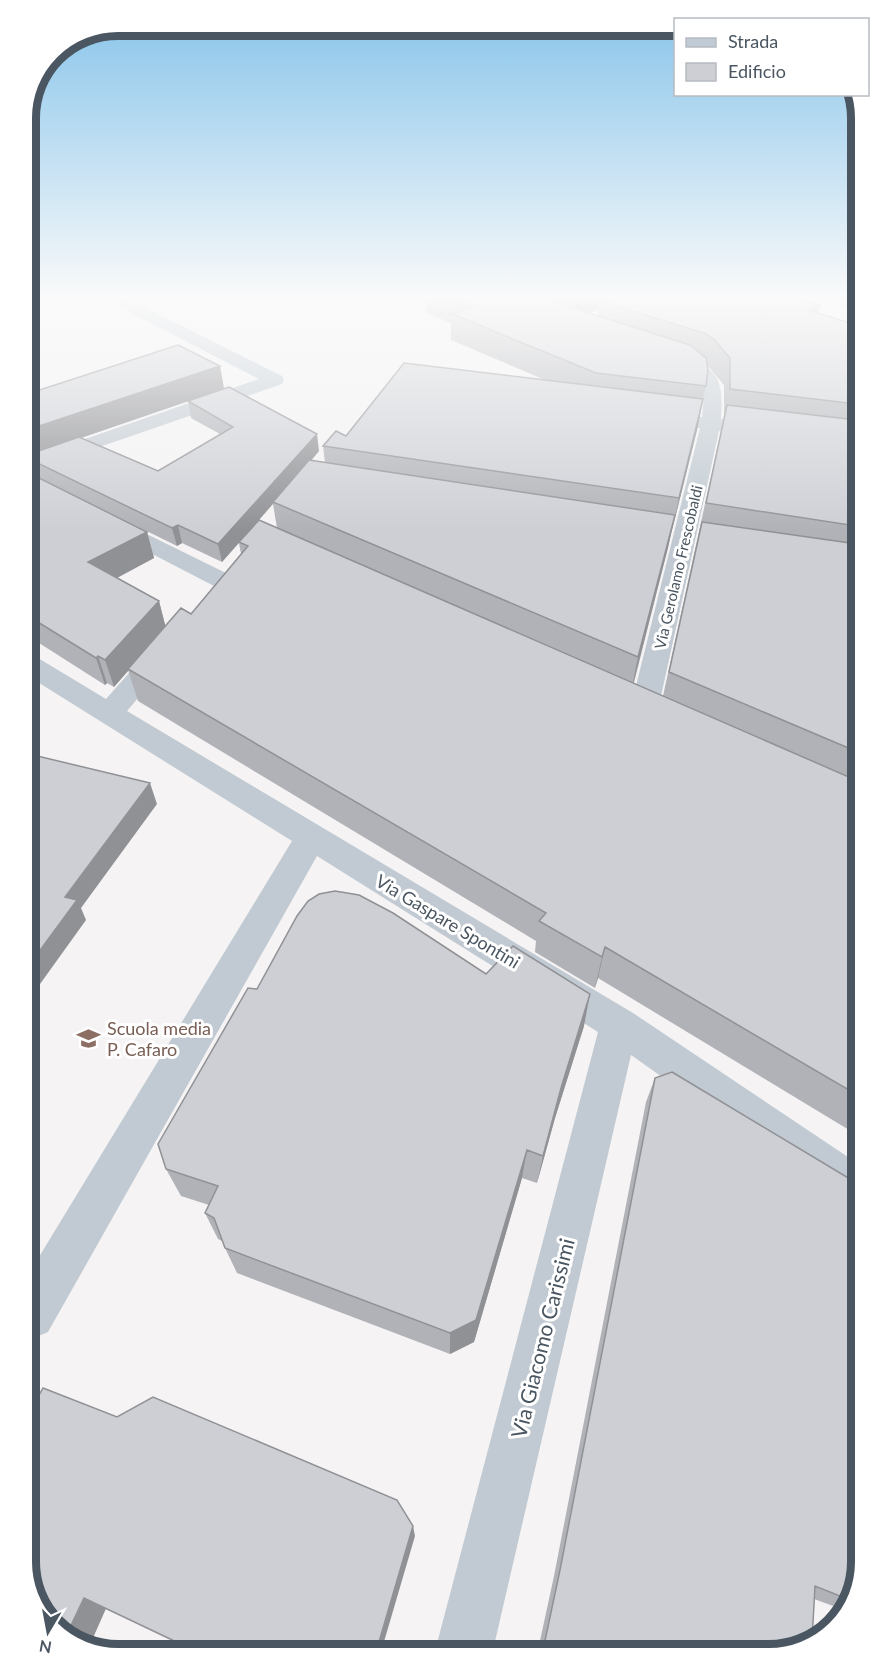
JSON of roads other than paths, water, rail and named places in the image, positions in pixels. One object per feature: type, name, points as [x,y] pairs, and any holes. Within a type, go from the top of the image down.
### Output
[{"type":"street","points":[[36,476],[275,380],[264,374]]},
{"type":"street","name":"Via Gerolamo Frescobaldi","points":[[644,710],[711,424],[715,387],[708,374]]},
{"type":"street","points":[[640,415],[789,434]]},
{"type":"street","points":[[89,512],[223,581]]},
{"type":"street","points":[[110,714],[178,634]]},
{"type":"street","name":"Via Gaspare Spontini","points":[[36,669],[619,1025],[851,1184]]},
{"type":"street","points":[[36,1306],[311,837]]},
{"type":"street","name":"Via Giacomo Carissimi","points":[[466,1644],[619,1025]]},
{"type":"place","name":"Scuola media P. Cafaro","points":[[89,1038]]}]
